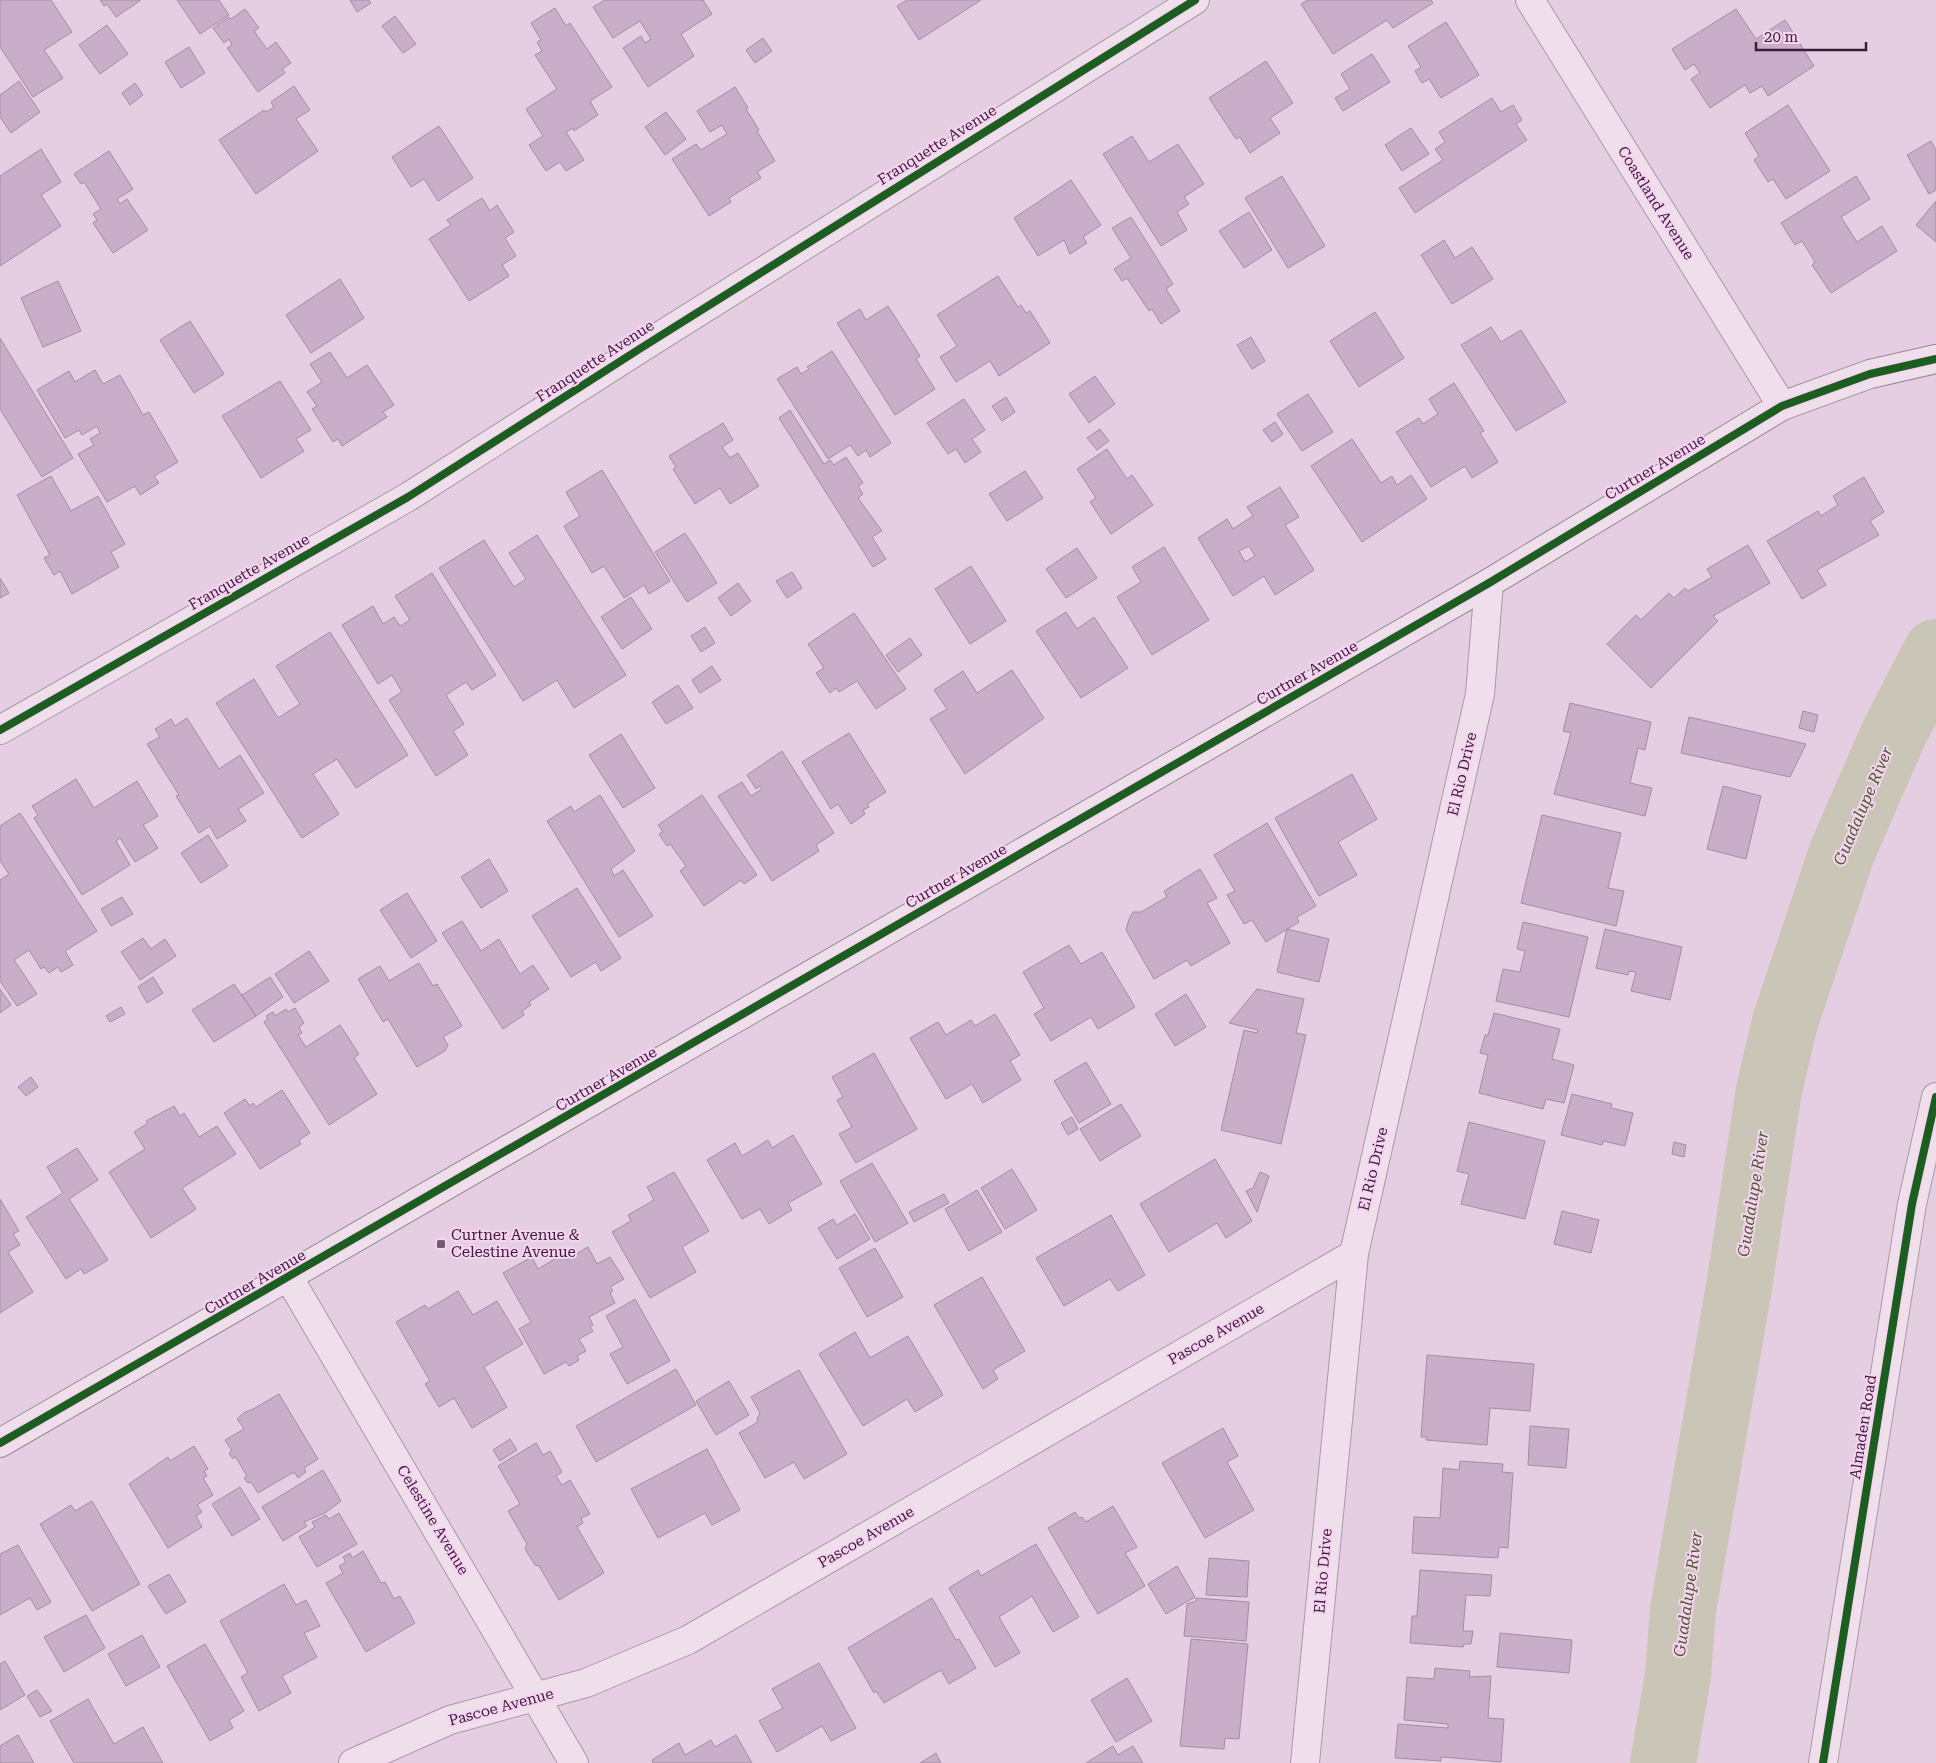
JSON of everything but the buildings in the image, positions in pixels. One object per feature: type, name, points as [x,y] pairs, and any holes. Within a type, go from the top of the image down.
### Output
[{"type":"street","name":"Franquette Avenue","points":[[0,730],[408,497],[649,342],[1195,0]]},
{"type":"street","name":"Coastland Avenue","points":[[1530,0],[1782,406]]},
{"type":"street","name":"Curtner Avenue","points":[[0,1443],[289,1278],[1489,583],[1782,406],[1870,374],[1936,359]]},
{"type":"street","name":"El Rio Drive","points":[[1305,1763],[1354,1254],[1480,694],[1489,583]]},
{"type":"street","name":"Almaden Road","points":[[1823,1763],[1912,1204],[1936,1097]]},
{"type":"street","name":"Pascoe Avenue","points":[[353,1763],[450,1720],[586,1683],[688,1640],[1354,1254]]},
{"type":"street","name":"Celestine Avenue","points":[[289,1278],[537,1697],[574,1763]]},
{"type":"waterway","name":"Guadalupe River","points":[[1663,1763],[1678,1675],[1683,1610],[1739,1287],[1769,1090],[1785,1022],[1842,852],[1894,733],[1936,652]]},
{"type":"cycle path","points":[[0,730],[408,497],[641,348],[1195,0]]},
{"type":"cycle path","points":[[0,1443],[1489,583],[1782,406],[1870,374],[1936,359]]},
{"type":"cycle path","points":[[1823,1763],[1912,1204],[1936,1097]]},
{"type":"place","name":"Curtner Avenue & Celestine Avenue","points":[[441,1244]]}]
